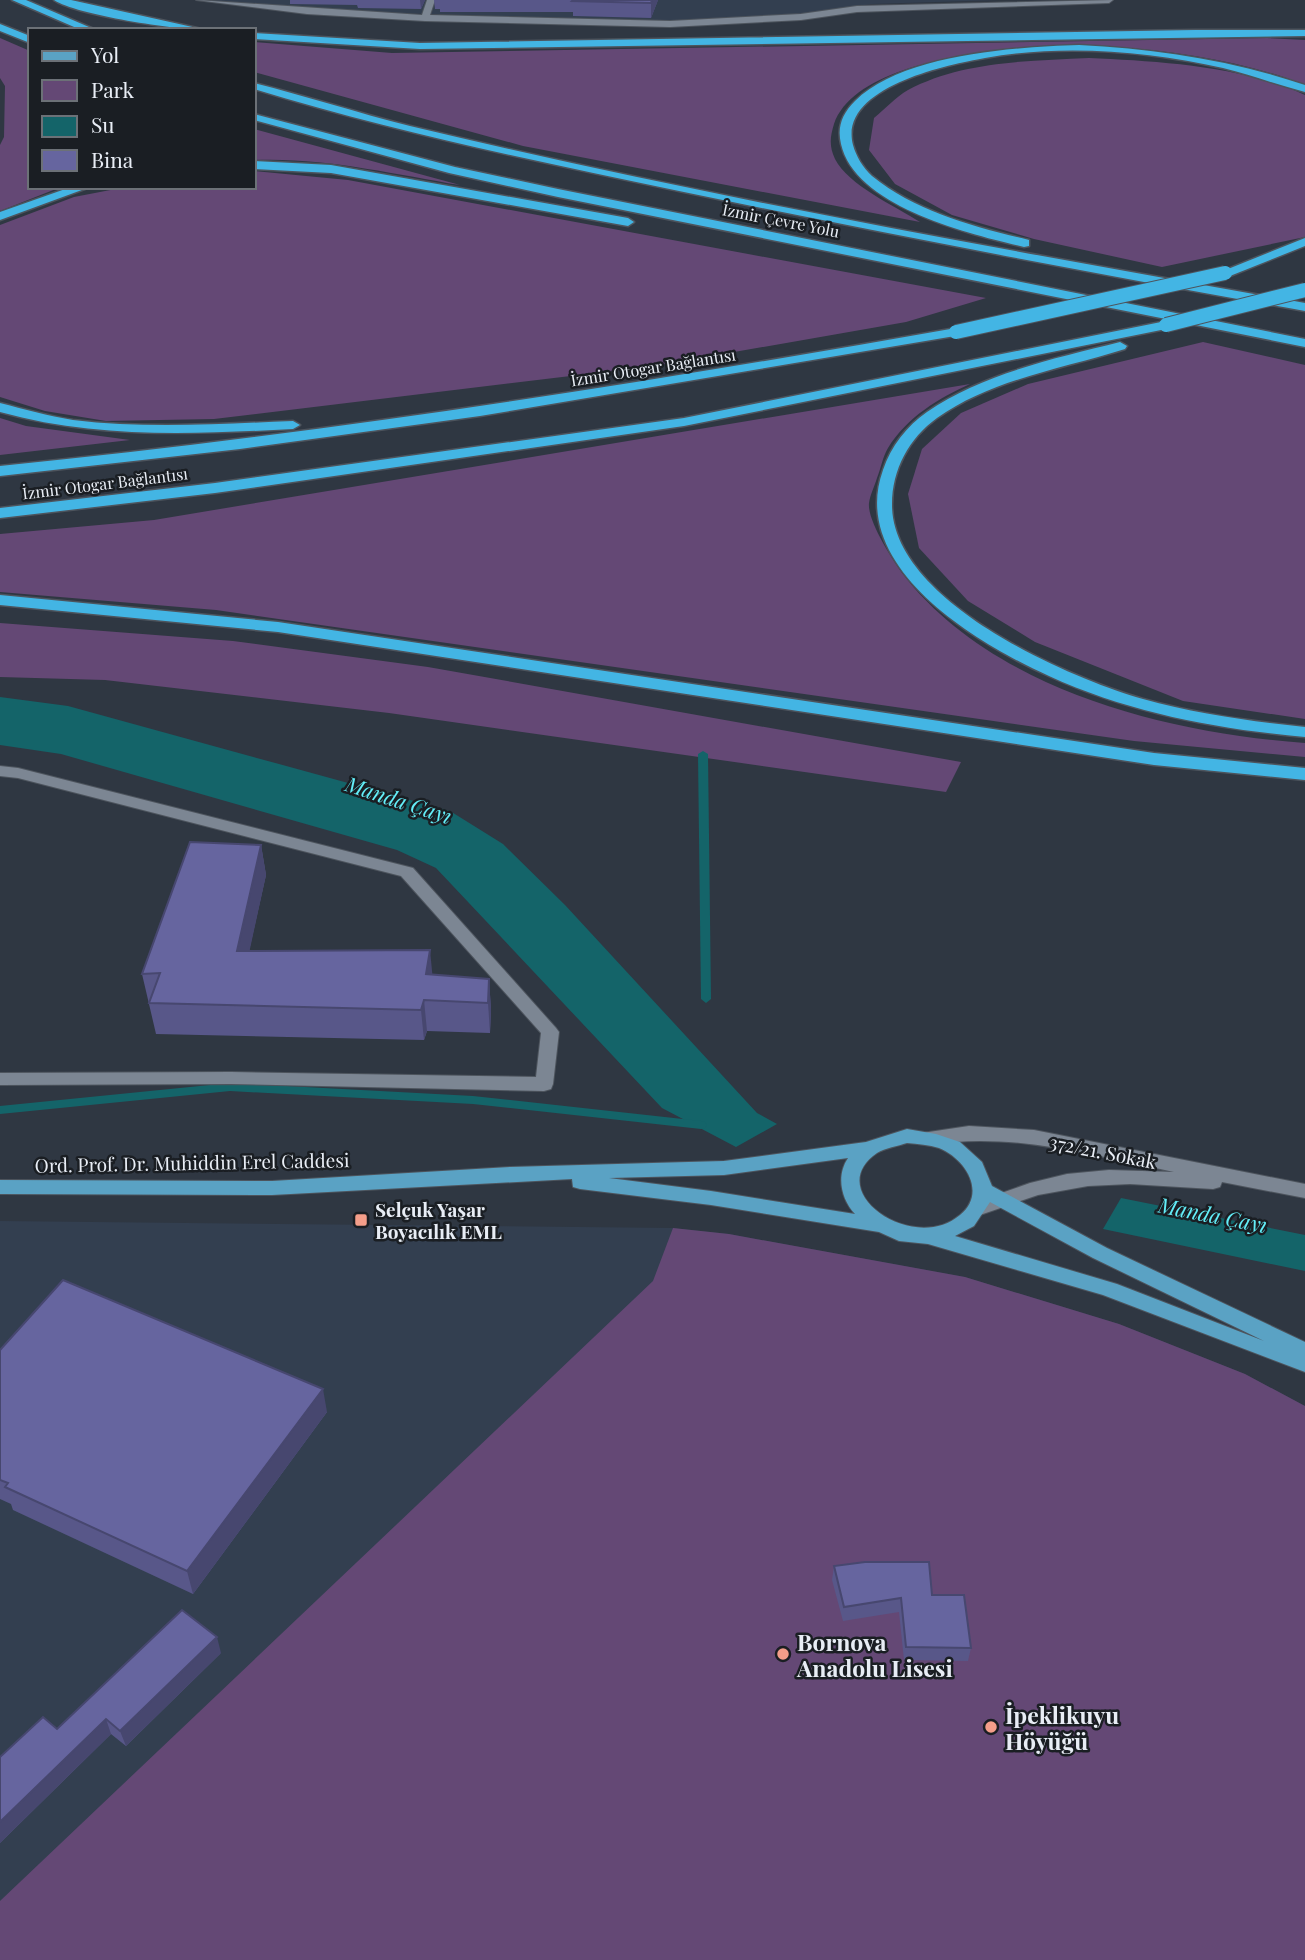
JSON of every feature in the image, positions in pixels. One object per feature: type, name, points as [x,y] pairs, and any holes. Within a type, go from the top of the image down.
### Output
[{"type":"highway","points":[[16,0],[86,28]]},
{"type":"highway","points":[[59,0],[192,28]]},
{"type":"highway","points":[[925,38],[1305,26]]},
{"type":"highway","points":[[0,27],[28,39]]},
{"type":"highway","points":[[256,36],[420,46],[1305,33]]},
{"type":"highway","points":[[1233,295],[1203,283],[1009,239],[936,217],[868,178],[853,162],[845,144],[844,129],[849,114],[860,101],[907,75],[947,62],[990,54],[1077,50],[1154,55],[1234,68],[1305,89]]},
{"type":"highway","name":"İzmir Çevre Yolu","points":[[256,87],[368,117],[578,166],[808,215],[1305,307]]},
{"type":"highway","name":"İzmir Çevre Yolu","points":[[256,118],[466,173],[1305,344]]},
{"type":"highway","points":[[256,165],[331,169],[620,220],[1000,281]]},
{"type":"highway","points":[[0,216],[78,189]]},
{"type":"highway","points":[[1225,273],[1305,242]]},
{"type":"highway","name":"İzmir Otogar Bağlantısı","points":[[0,471],[141,458],[421,420],[712,376],[956,332],[1305,254]]},
{"type":"highway","points":[[1305,290],[1166,325],[1145,338],[1003,380],[964,396],[931,416],[911,433],[894,458],[886,484],[883,508],[890,536],[902,559],[935,598],[1012,652],[1050,672],[1114,696],[1191,716],[1264,729],[1305,732]]},
{"type":"highway","points":[[1125,307],[1305,352]]},
{"type":"highway","name":"İzmir Otogar Bağlantısı","points":[[0,513],[215,488],[684,422],[1166,325]]},
{"type":"highway","points":[[0,407],[58,422],[113,429],[174,430],[421,420]]},
{"type":"highway","points":[[0,600],[143,611],[372,639],[1154,760],[1305,787]]},
{"type":"highway","points":[[1154,760],[1305,774]]},
{"type":"main road","points":[[926,1236],[948,1232],[967,1222],[982,1199],[980,1174],[968,1158],[951,1146],[929,1138],[907,1136],[885,1140],[866,1149],[854,1162],[849,1178],[851,1196],[862,1212],[880,1225],[901,1233],[926,1236],[1098,1285],[1259,1349],[1305,1364]]},
{"type":"main road","name":"Ord. Prof. Dr. Muhiddin Erel Caddesi","points":[[0,1187],[272,1188],[510,1174],[724,1168],[866,1149]]},
{"type":"main road","name":"Ord. Prof. Dr. Muhiddin Erel Caddesi","points":[[510,1174],[711,1198],[880,1225]]},
{"type":"main road","points":[[982,1199],[1005,1200],[1100,1253],[1221,1309],[1305,1352]]},
{"type":"street","points":[[200,0],[425,18],[670,23],[801,17],[854,4],[1109,0]]},
{"type":"street","points":[[340,13],[347,0]]},
{"type":"street","points":[[425,18],[431,0]]},
{"type":"street","points":[[0,771],[18,773],[407,872],[550,1032],[544,1084],[230,1078],[0,1079]]},
{"type":"street","name":"372/21. Sokak","points":[[929,1138],[963,1132],[1002,1132],[1305,1191]]},
{"type":"street","name":"372/21. Sokak","points":[[1005,1200],[1047,1186],[1125,1177],[1276,1185]]},
{"type":"shaded area","points":[[209,0],[999,0],[872,4],[803,14],[669,21],[326,11]]},
{"type":"shaded area","name":"Bornova Anadolu Lisesi","points":[[0,1221],[672,1228],[729,1234],[965,1277],[1119,1324],[1245,1374],[1305,1406],[1305,1960],[0,1960]]},
{"type":"green space","points":[[0,38],[28,50],[28,189],[56,189],[0,211],[0,145],[4,137],[5,86],[0,78]]},
{"type":"green space","points":[[1267,38],[1305,40],[1305,85],[1261,70],[1213,59],[1118,47],[1006,50],[961,56],[918,66],[880,80],[851,99],[834,124],[831,137],[835,159],[850,178],[920,222],[523,146],[256,73],[256,42],[392,53]]},
{"type":"green space","points":[[1089,58],[1171,63],[1227,71],[1281,85],[1305,95],[1305,237],[1162,267],[1034,239],[952,215],[895,184],[869,150],[874,118],[908,90],[929,80],[996,64]]},
{"type":"green space","points":[[256,130],[460,185],[384,171],[256,160]]},
{"type":"green space","points":[[256,171],[348,180],[986,298],[906,322],[654,366],[214,419],[106,421],[45,411],[0,397],[0,225],[74,197],[116,189],[256,189]]},
{"type":"green space","points":[[1203,342],[1305,365],[1305,719],[1183,701],[1035,642],[968,601],[919,548],[908,494],[922,449],[961,413],[1028,384]]},
{"type":"green space","points":[[970,384],[935,402],[914,418],[896,437],[883,458],[870,497],[869,510],[881,539],[902,573],[939,613],[983,647],[1032,675],[1084,698],[1195,729],[1305,743],[1305,757],[1134,741],[216,610],[0,592],[0,534],[154,520]]},
{"type":"green space","points":[[0,418],[26,426],[130,440],[0,455]]},
{"type":"green space","points":[[0,623],[233,641],[428,667],[961,762],[946,792],[389,713],[105,680],[0,677]]},
{"type":"green space","name":"Bornova Anadolu Lisesi","points":[[673,1228],[729,1234],[965,1277],[1119,1324],[1245,1374],[1305,1406],[1305,1960],[0,1960],[0,1901],[653,1281]]},
{"type":"water","name":"Manda Çayı","points":[[0,697],[68,706],[450,811],[503,844],[565,905],[757,1113],[777,1124],[736,1147],[662,1108],[436,868],[397,850],[61,754],[0,745]]},
{"type":"water","points":[[1121,1198],[1305,1235],[1305,1271],[1103,1229]]},
{"type":"building","points":[[573,0],[652,0],[651,3]]},
{"type":"building","points":[[190,842],[261,845],[237,951],[430,950],[426,974],[489,979],[488,1003],[424,1000],[421,1010],[149,1003],[160,973],[142,974]]},
{"type":"building","points":[[63,1280],[323,1389],[187,1571],[5,1487],[8,1483],[0,1480],[0,1350]]},
{"type":"building","points":[[865,1562],[929,1562],[932,1595],[964,1595],[971,1648],[906,1647],[901,1598],[844,1607],[834,1566]]},
{"type":"building","points":[[182,1610],[217,1637],[120,1731],[106,1719],[0,1822],[0,1757],[43,1717],[57,1729]]},
{"type":"waterway","points":[[703,754],[706,999]]},
{"type":"waterway","points":[[0,1110],[230,1087],[473,1100],[701,1125]]},
{"type":"place","name":"Selçuk Yaşar Boyacılık EML","points":[[361,1220]]},
{"type":"place","name":"Bornova Anadolu Lisesi","points":[[783,1654]]},
{"type":"place","name":"İpeklikuyu Höyüğü","points":[[991,1727]]}]
